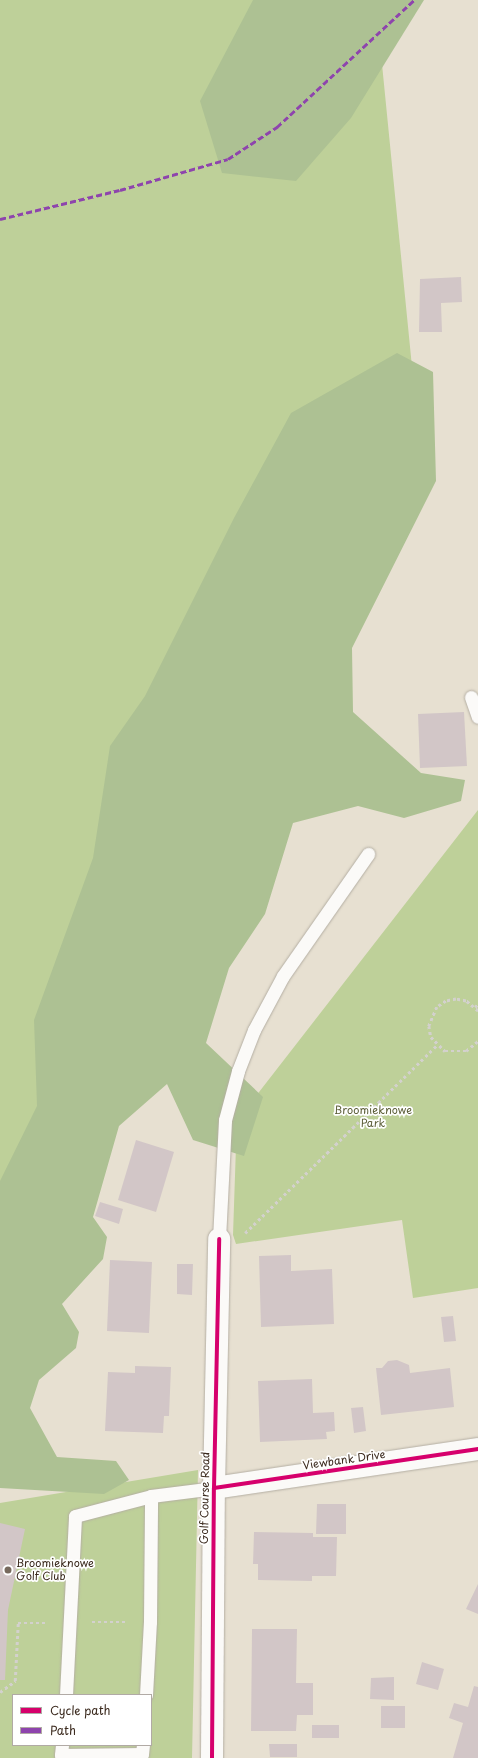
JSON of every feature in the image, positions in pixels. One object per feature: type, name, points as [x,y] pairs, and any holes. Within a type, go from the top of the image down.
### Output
[{"type":"street","name":"Golf Course Road","points":[[212,1758],[214,1488],[219,1248]]},
{"type":"street","name":"Viewbank Drive","points":[[214,1488],[478,1449]]},
{"type":"lane","points":[[471,697],[478,717]]},
{"type":"lane","points":[[219,1248],[226,1120],[238,1071],[254,1030],[283,976],[368,854]]},
{"type":"lane","points":[[66,1694],[75,1516],[151,1496],[214,1488]]},
{"type":"lane","points":[[146,1694],[150,1622],[151,1496]]},
{"type":"lane","points":[[62,1746],[61,1755],[142,1754],[143,1746]]},
{"type":"path","points":[[478,1011],[475,1007],[456,999],[437,1007],[429,1026],[431,1037],[437,1045],[446,1051],[456,1053],[466,1051],[478,1041]]},
{"type":"path","points":[[475,1007],[478,1004]]},
{"type":"path","points":[[219,1248],[437,1045]]},
{"type":"green space","points":[[0,0],[421,0],[381,54],[424,488],[116,1120],[0,1458]]},
{"type":"green space","points":[[253,0],[424,0],[351,118],[296,181],[222,173],[200,101]]},
{"type":"green space","points":[[397,353],[433,372],[436,481],[352,648],[353,712],[421,773],[465,780],[461,801],[404,818],[358,806],[293,823],[265,914],[229,968],[206,1043],[263,1097],[244,1156],[193,1140],[167,1084],[119,1126],[93,1217],[107,1237],[103,1259],[62,1304],[79,1332],[76,1348],[39,1380],[30,1408],[57,1457],[116,1461],[129,1480],[104,1494],[0,1488],[0,1181],[37,1106],[34,1020],[93,858],[110,746],[145,696],[234,518],[291,413]]},
{"type":"green space","name":"Broomieknowe Park","points":[[478,810],[478,1288],[413,1298],[402,1220],[236,1244],[233,1235],[236,1146],[242,1114]]},
{"type":"green space","points":[[198,1470],[192,1758],[0,1758],[0,1503]]},
{"type":"building","points":[[461,277],[462,302],[441,303],[442,332],[419,332],[420,279]]},
{"type":"building","points":[[464,712],[467,766],[420,768],[418,714]]},
{"type":"building","points":[[136,1140],[174,1152],[156,1212],[118,1200]]},
{"type":"building","points":[[100,1202],[123,1209],[119,1224],[95,1216]]},
{"type":"building","points":[[291,1255],[291,1271],[332,1269],[334,1324],[261,1327],[259,1256]]},
{"type":"building","points":[[110,1260],[152,1262],[149,1333],[107,1331]]},
{"type":"building","points":[[177,1264],[193,1264],[192,1295],[177,1294]]},
{"type":"building","points":[[453,1316],[456,1341],[444,1342],[441,1317]]},
{"type":"building","points":[[397,1360],[409,1365],[410,1373],[450,1368],[454,1407],[381,1415],[376,1368],[382,1368],[388,1361]]},
{"type":"building","points":[[135,1366],[171,1367],[169,1416],[164,1416],[163,1433],[105,1431],[108,1372],[135,1373]]},
{"type":"building","points":[[312,1379],[313,1413],[334,1412],[335,1431],[326,1432],[327,1439],[260,1442],[258,1381]]},
{"type":"building","points":[[363,1407],[366,1431],[354,1433],[351,1408]]},
{"type":"building","points":[[317,1504],[346,1504],[346,1534],[316,1534]]},
{"type":"building","name":"Broomieknowe Golf Club","points":[[0,1523],[25,1529],[8,1610],[5,1680],[0,1680]]},
{"type":"building","points":[[254,1532],[313,1533],[313,1537],[337,1537],[336,1576],[312,1576],[312,1581],[258,1580],[258,1564],[253,1564]]},
{"type":"building","points":[[478,1584],[478,1614],[466,1609]]},
{"type":"building","points":[[252,1629],[297,1629],[296,1683],[313,1683],[313,1715],[297,1715],[296,1731],[251,1731]]},
{"type":"building","points":[[422,1662],[444,1669],[438,1690],[416,1684]]},
{"type":"building","points":[[394,1677],[394,1700],[370,1699],[371,1678]]},
{"type":"building","points":[[474,1686],[478,1687],[478,1758],[453,1758],[463,1723],[449,1718],[454,1703],[468,1707]]},
{"type":"building","points":[[381,1706],[405,1706],[405,1728],[381,1728]]},
{"type":"building","points":[[312,1725],[339,1725],[339,1738],[312,1738]]},
{"type":"building","points":[[269,1744],[297,1744],[297,1757],[270,1757]]},
{"type":"marked path","points":[[0,219],[120,190],[228,159],[277,127],[414,0]]},
{"type":"cycle path","points":[[212,1758],[214,1488],[219,1239]]},
{"type":"cycle path","points":[[214,1488],[478,1449]]},
{"type":"place","name":"Broomieknowe Golf Club","points":[[8,1570]]}]
